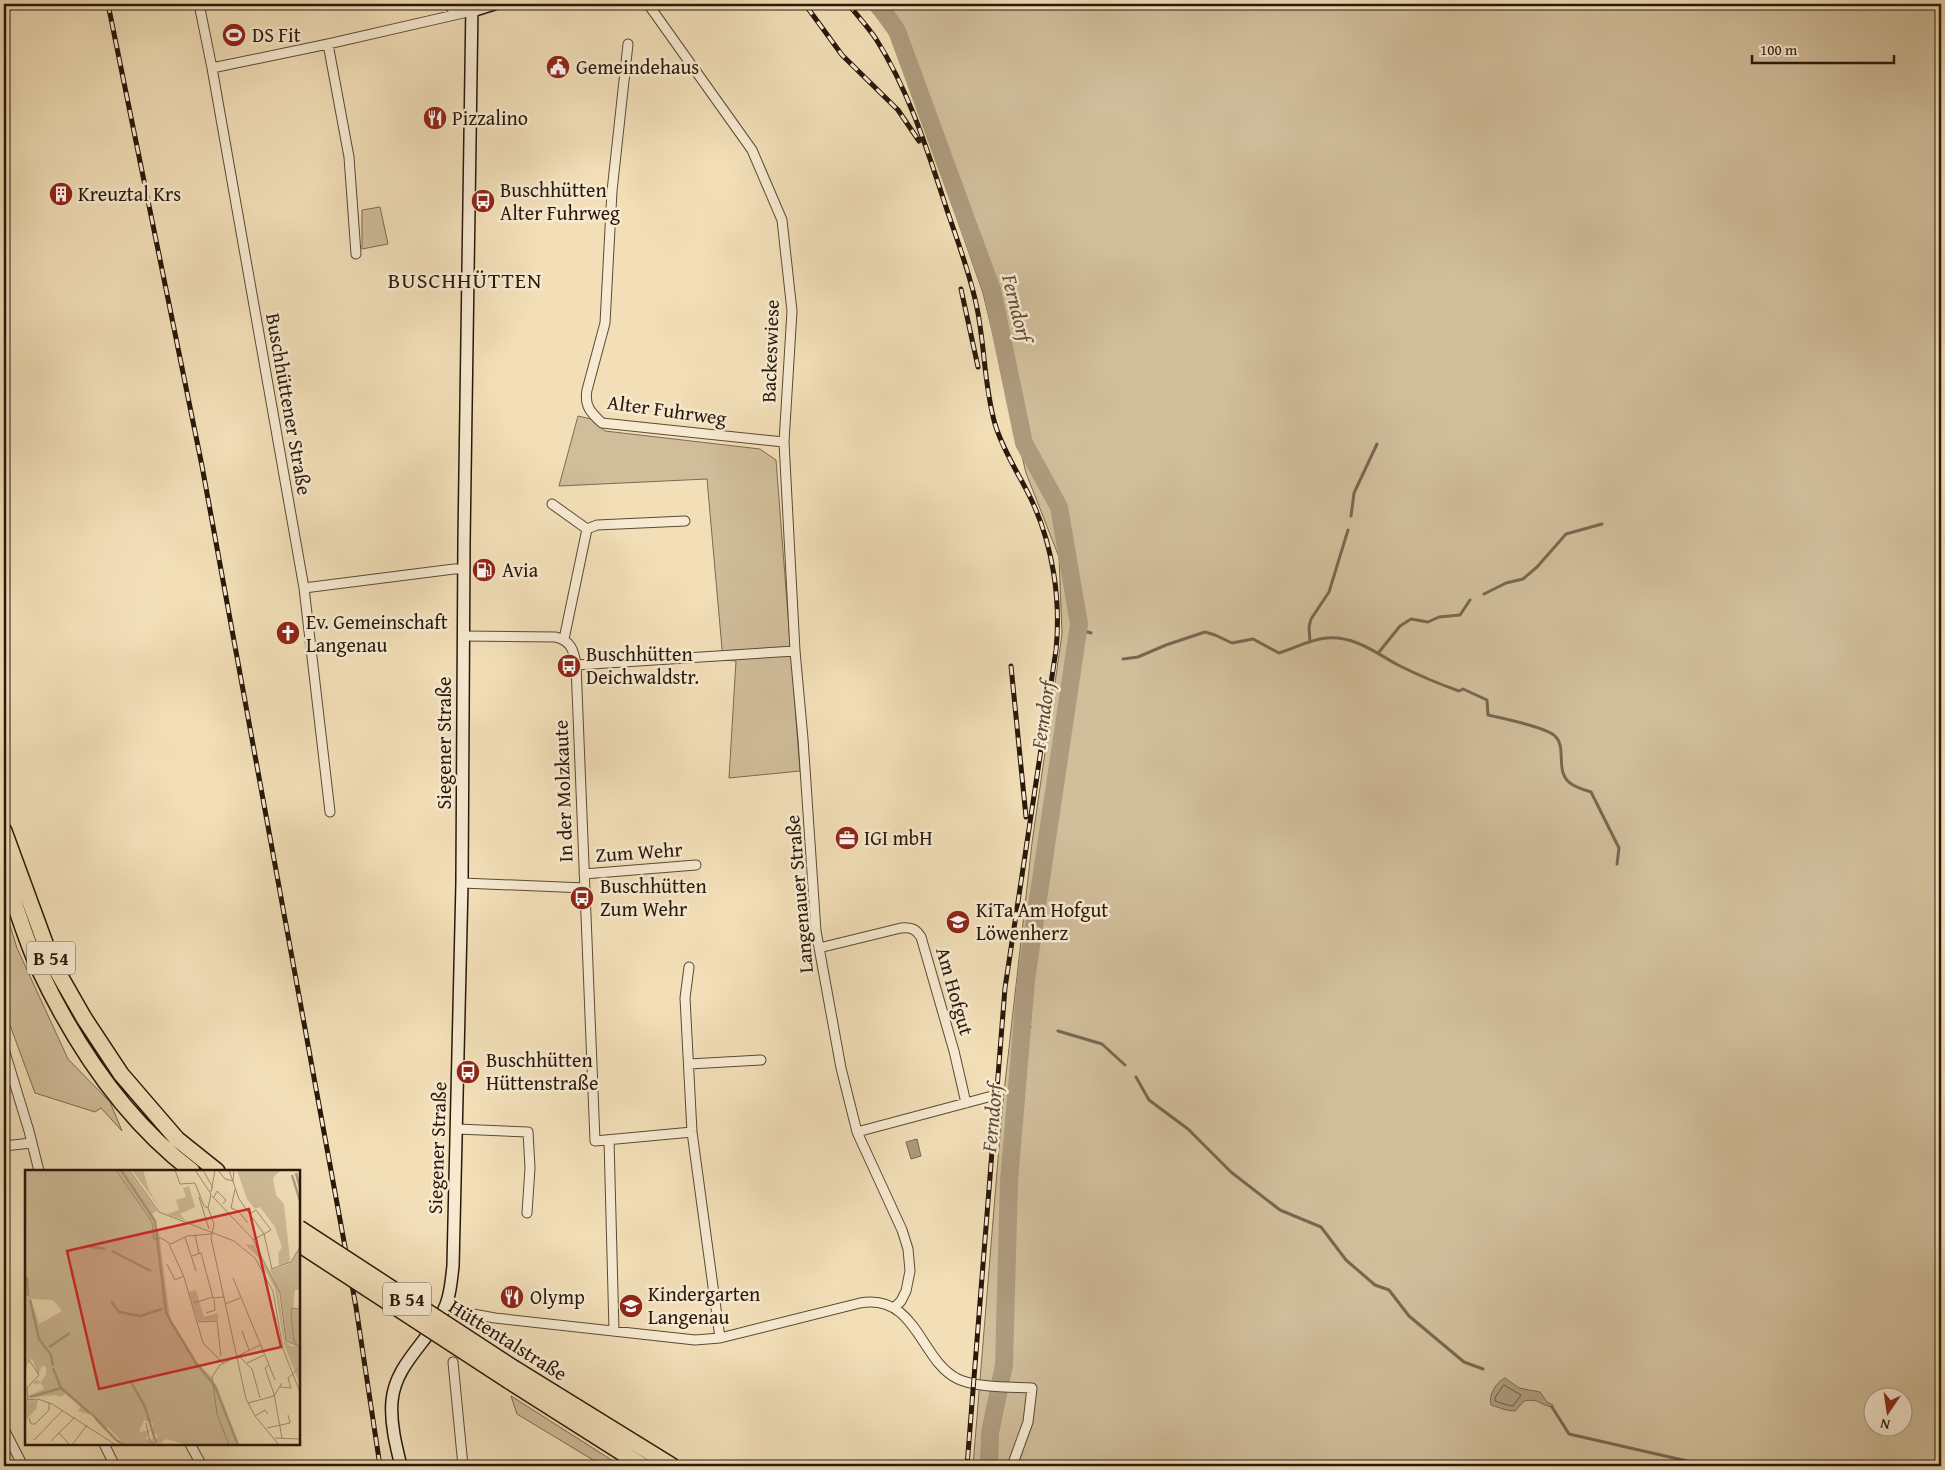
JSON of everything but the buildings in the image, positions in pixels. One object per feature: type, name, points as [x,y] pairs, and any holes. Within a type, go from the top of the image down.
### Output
[{"type":"highway","name":"B 54","points":[[4,830],[52,962],[84,1018],[120,1074],[178,1139],[215,1170]]},
{"type":"highway","name":"B 54","points":[[4,872],[39,968],[68,1023],[107,1083],[135,1118],[172,1156],[191,1170]]},
{"type":"highway","name":"Hüttentalstraße","points":[[300,1229],[643,1466]]},
{"type":"highway","name":"Hüttentalstraße","points":[[300,1245],[512,1375],[672,1466]]},
{"type":"main road","points":[[472,7],[494,4]]},
{"type":"main road","name":"Siegener Straße","points":[[401,1466],[392,1417],[392,1401],[396,1385],[404,1365],[437,1322],[446,1306],[453,1266],[462,883],[464,569],[472,7]]},
{"type":"street","name":"Buschhüttener Straße","points":[[199,4],[304,588],[330,812]]},
{"type":"street","points":[[448,4],[456,14]]},
{"type":"street","name":"Backeswiese","points":[[648,4],[752,150],[782,220],[792,312],[784,442],[795,651],[803,739]]},
{"type":"street","points":[[212,68],[328,44],[456,14],[472,7]]},
{"type":"street","points":[[328,44],[349,157],[356,254]]},
{"type":"street","name":"Alter Fuhrweg","points":[[628,44],[612,191],[605,323],[587,390],[586,398],[590,412],[602,423],[784,442]]},
{"type":"street","points":[[552,504],[588,529]]},
{"type":"street","points":[[588,529],[597,525],[685,520]]},
{"type":"street","points":[[464,636],[555,637],[564,639],[588,529]]},
{"type":"street","points":[[304,588],[464,569]]},
{"type":"street","name":"In der Molzkaute","points":[[564,639],[572,648],[576,666],[595,1141],[609,1140]]},
{"type":"street","points":[[576,666],[795,651]]},
{"type":"street","name":"Langenauer Straße","points":[[803,739],[815,917],[841,1068],[857,1132],[902,1230],[908,1249],[910,1271],[907,1284],[901,1301],[894,1308]]},
{"type":"street","name":"Zum Wehr","points":[[584,874],[696,865]]},
{"type":"street","name":"Zum Wehr","points":[[462,883],[586,888]]},
{"type":"street","name":"Am Hofgut","points":[[819,948],[901,928],[908,927],[916,930],[921,937],[947,1026],[966,1103]]},
{"type":"street","points":[[689,967],[685,998],[692,1132],[720,1338]]},
{"type":"street","points":[[4,1049],[39,1170]]},
{"type":"street","points":[[689,1064],[761,1060]]},
{"type":"street","points":[[857,1132],[992,1096]]},
{"type":"street","points":[[456,1129],[528,1132],[530,1168],[527,1213]]},
{"type":"street","points":[[614,1331],[609,1140],[692,1132]]},
{"type":"street","points":[[4,1146],[31,1144]]},
{"type":"street","points":[[446,1306],[456,1311],[496,1318],[695,1340],[720,1338],[872,1301],[894,1308],[911,1322],[939,1363],[958,1379],[981,1384],[1032,1388],[1028,1422],[1012,1466]]},
{"type":"street","points":[[453,1362],[463,1466]]},
{"type":"street","points":[[4,1428],[23,1466]]},
{"type":"street","points":[[105,1445],[116,1466]]},
{"type":"street","points":[[191,1445],[202,1466]]},
{"type":"shaded area","points":[[866,4],[1941,4],[1941,1466],[973,1466],[1002,1110],[1032,843],[1062,634],[1059,557],[1026,473],[983,293],[893,37]]},
{"type":"shaded area","points":[[380,207],[388,244],[362,249],[362,210]]},
{"type":"shaded area","points":[[578,416],[591,419],[605,431],[760,449],[776,460],[800,771],[729,778],[736,661],[723,660],[707,479],[559,486]]},
{"type":"shaded area","points":[[4,906],[17,948],[68,1059],[110,1102],[122,1131],[101,1108],[95,1112],[35,1093],[4,1009]]},
{"type":"shaded area","points":[[511,1396],[621,1466],[603,1466],[517,1414]]},
{"type":"water","points":[[917,1139],[921,1156],[911,1159],[906,1142]]},
{"type":"water","points":[[1505,1378],[1519,1388],[1540,1392],[1547,1402],[1553,1405],[1552,1407],[1533,1400],[1524,1401],[1515,1411],[1491,1405],[1490,1401],[1494,1390]]},
{"type":"waterway","name":"Ferndorf","points":[[878,4],[897,31],[992,290],[1024,443],[1059,507],[1079,624],[1026,980],[1009,1181],[1004,1365],[990,1433],[989,1466]]},
{"type":"waterway","points":[[1351,516],[1354,493],[1377,444]]},
{"type":"waterway","points":[[1484,594],[1506,583],[1523,579],[1537,567],[1566,534],[1602,524]]},
{"type":"waterway","points":[[1310,642],[1309,627],[1311,619],[1329,592],[1348,530]]},
{"type":"waterway","points":[[1379,652],[1400,626],[1411,619],[1428,622],[1439,617],[1460,615],[1470,600]]},
{"type":"waterway","points":[[1078,629],[1091,633]]},
{"type":"waterway","points":[[1123,659],[1138,657],[1205,632],[1232,643],[1253,639],[1279,653],[1309,642],[1327,638],[1356,642],[1421,676],[1459,691],[1463,689],[1487,700],[1488,715],[1534,727],[1555,736],[1559,741],[1562,768],[1567,780],[1573,785],[1591,792],[1619,848],[1617,864]]},
{"type":"waterway","name":"Ferndorf","points":[[1022,1026],[1030,1027]]},
{"type":"waterway","points":[[1058,1031],[1102,1044],[1125,1065]]},
{"type":"waterway","points":[[1136,1077],[1149,1100],[1188,1129],[1231,1172],[1280,1210],[1321,1227],[1346,1260],[1375,1285],[1389,1290],[1409,1316],[1464,1362],[1483,1369]]},
{"type":"waterway","points":[[1552,1407],[1569,1434],[1709,1466]]},
{"type":"railway","points":[[108,4],[202,466],[356,1307],[380,1466]]},
{"type":"railway","points":[[848,4],[873,35],[888,59],[908,100],[924,142],[974,295],[980,323],[991,410],[995,424],[1002,444],[1039,517],[1050,554],[1056,592],[1056,650],[1005,988],[967,1466]]},
{"type":"railway","points":[[807,7],[842,55],[898,110],[919,141]]},
{"type":"railway","points":[[961,289],[978,367]]},
{"type":"railway","points":[[1011,666],[1026,817]]},
{"type":"place","name":"DS Fit","points":[[234,35]]},
{"type":"place","name":"Gemeindehaus","points":[[558,67]]},
{"type":"place","name":"Pizzalino","points":[[435,118]]},
{"type":"place","name":"Kreuztal Krs","points":[[61,194]]},
{"type":"place","name":"Buschhütten Alter Fuhrweg","points":[[483,201]]},
{"type":"place","name":"Avia","points":[[484,570]]},
{"type":"place","name":"Ev. Gemeinschaft Langenau","points":[[288,633]]},
{"type":"place","name":"Buschhütten Deichwaldstr.","points":[[569,666]]},
{"type":"place","name":"IGI mbH","points":[[847,838]]},
{"type":"place","name":"Buschhütten Zum Wehr","points":[[582,898]]},
{"type":"place","name":"KiTa Am Hofgut Löwenherz","points":[[958,922]]},
{"type":"place","name":"Buschhütten Hüttenstraße","points":[[468,1072]]},
{"type":"place","name":"Olymp","points":[[512,1297]]},
{"type":"place","name":"Kindergarten Langenau","points":[[631,1306]]},
{"type":"district","name":"BUSCHHÜTTEN","points":[[465,280]]}]
